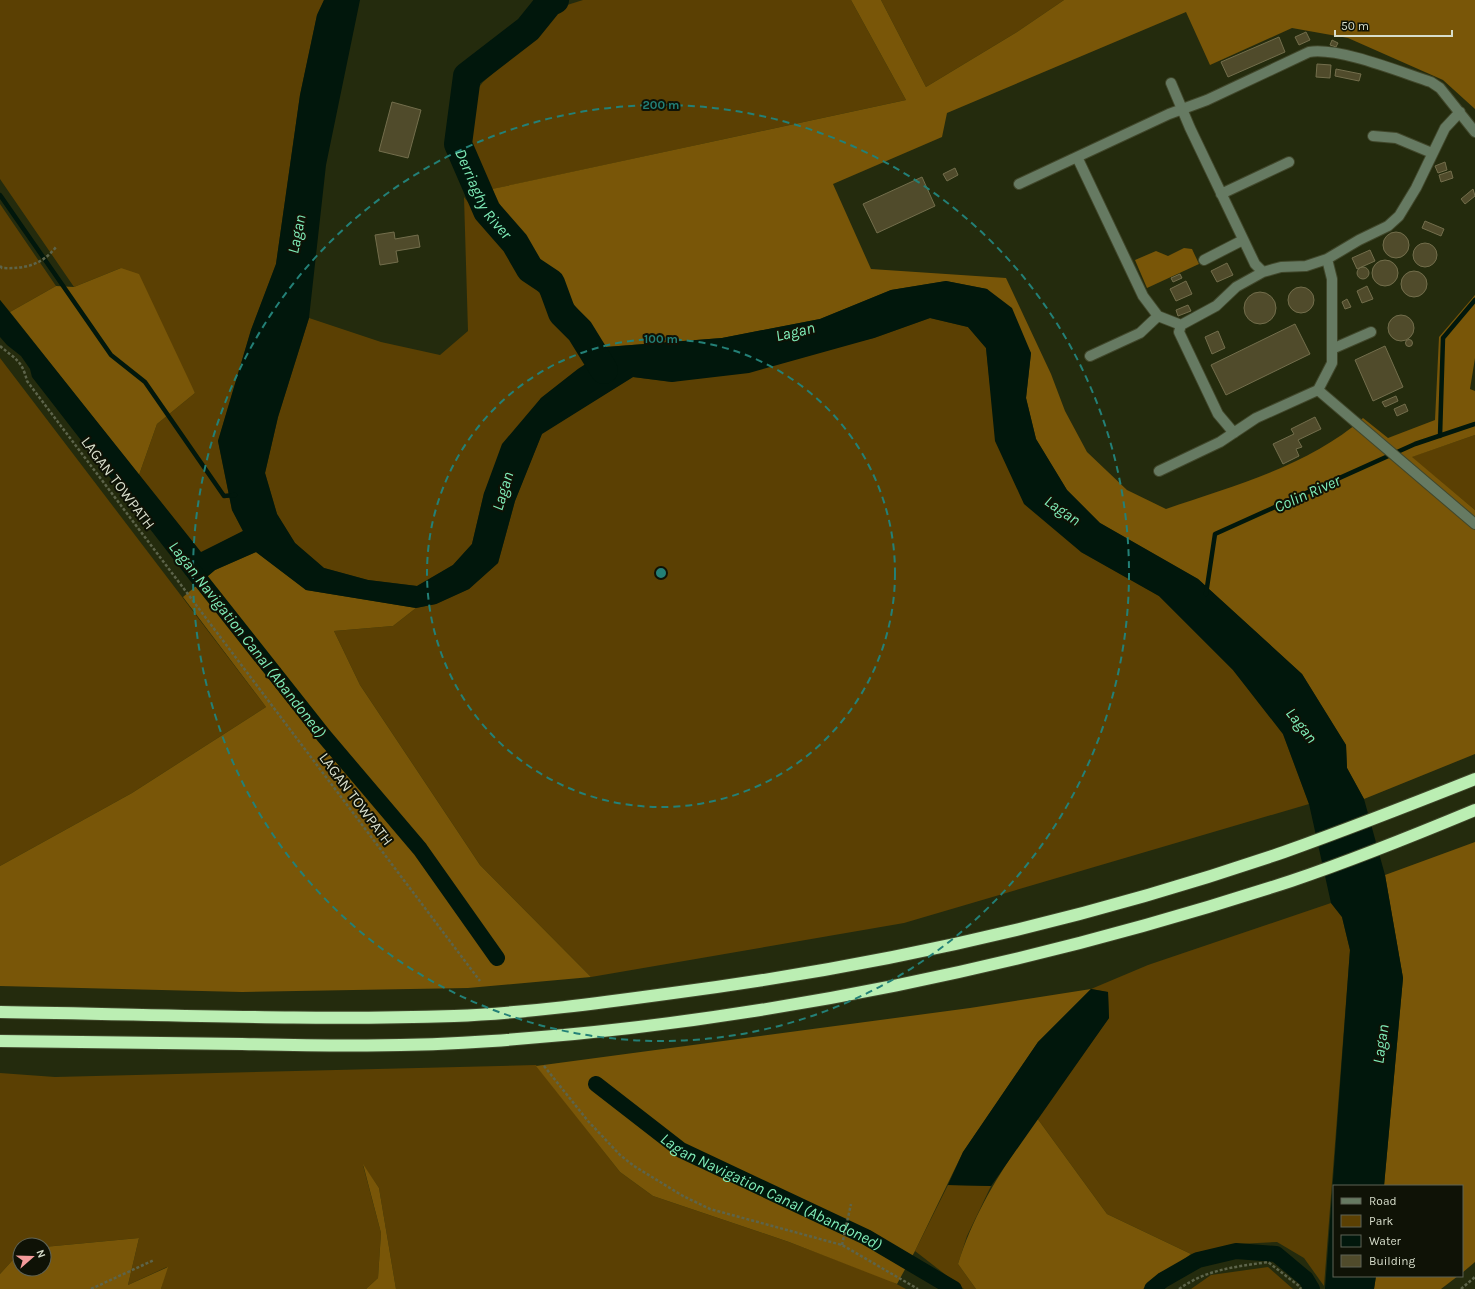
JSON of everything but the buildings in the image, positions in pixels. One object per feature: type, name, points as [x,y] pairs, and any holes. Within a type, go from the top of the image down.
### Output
[{"type":"highway","points":[[0,1012],[340,1017],[457,1016],[541,1009],[735,985],[921,952],[1033,926],[1122,902],[1284,852],[1408,806],[1475,779]]},
{"type":"highway","points":[[0,1041],[344,1046],[491,1041],[674,1022],[798,1003],[936,977],[1042,952],[1151,923],[1293,880],[1416,834],[1475,810]]},
{"type":"lane","points":[[1019,184],[1183,109],[1207,100],[1309,52],[1319,50],[1348,56],[1431,82],[1440,88],[1475,132]]},
{"type":"lane","points":[[1171,83],[1190,128],[1243,240],[1255,264],[1263,272]]},
{"type":"lane","points":[[1234,433],[1218,414],[1179,332],[1181,325],[1216,306],[1236,287],[1263,272],[1281,267],[1306,266],[1327,259],[1359,240],[1388,226],[1399,216],[1416,188],[1445,128],[1460,112]]},
{"type":"lane","points":[[1373,136],[1396,138],[1432,153]]},
{"type":"lane","points":[[1077,157],[1143,296],[1158,316],[1181,325]]},
{"type":"lane","points":[[1221,194],[1289,162]]},
{"type":"lane","points":[[1204,260],[1243,240]]},
{"type":"lane","points":[[1159,471],[1220,442],[1256,418],[1318,390],[1332,363],[1332,279],[1327,259]]},
{"type":"lane","points":[[1090,356],[1140,333],[1158,316]]},
{"type":"lane","points":[[1332,349],[1371,332]]},
{"type":"lane","points":[[1318,390],[1475,524]]},
{"type":"path","points":[[0,266],[2,268],[21,269],[41,262],[49,256],[56,247]]},
{"type":"path","name":"LAGAN TOWPATH","points":[[0,346],[24,366],[27,380],[480,981]]},
{"type":"path","points":[[544,1066],[588,1122],[620,1155],[634,1166],[683,1196],[710,1209],[842,1245],[918,1289]]},
{"type":"path","points":[[842,1245],[851,1204]]},
{"type":"path","points":[[91,1289],[154,1260]]},
{"type":"path","points":[[1179,1289],[1189,1281],[1214,1270],[1268,1262],[1301,1289]]},
{"type":"path","points":[[1461,1289],[1475,1277]]},
{"type":"green space","points":[[0,0],[324,0],[317,15],[300,95],[276,264],[251,330],[218,441],[232,510],[243,531],[201,553],[139,475],[157,424],[195,393],[121,268],[74,287],[0,179]]},
{"type":"green space","points":[[583,0],[851,0],[906,100],[493,189],[502,209],[492,207],[477,175],[464,140],[470,99],[483,82],[526,45],[564,6]]},
{"type":"green space","points":[[881,0],[1064,0],[1017,32],[926,87]]},
{"type":"green space","points":[[464,197],[592,360],[541,398],[484,493],[472,544],[453,565],[417,586],[368,580],[324,568],[295,543],[277,514],[265,473],[278,417],[309,318],[381,342],[440,355],[468,331]]},
{"type":"green space","points":[[0,204],[56,286],[10,312],[0,300]]},
{"type":"green space","points":[[930,318],[968,327],[986,348],[990,385],[1081,552],[1159,596],[1233,670],[1283,734],[1309,804],[904,923],[591,977],[480,865],[360,685],[334,631],[393,626],[416,608],[436,604],[469,589],[498,563],[515,501],[542,433],[633,377],[672,382],[874,338]]},
{"type":"green space","points":[[0,358],[266,707],[132,793],[0,866]]},
{"type":"green space","points":[[1475,435],[1475,510],[1411,457]]},
{"type":"green space","points":[[1331,903],[1342,917],[1350,950],[1324,1286],[1304,1258],[1277,1242],[1238,1244],[1191,1254],[1107,1214],[1037,1118],[1109,1018],[1108,992],[1091,989],[1148,965]]},
{"type":"green space","points":[[536,1065],[620,1172],[653,1196],[789,1242],[889,1280],[906,1289],[396,1289],[379,1188],[363,1165],[381,1233],[378,1278],[366,1289],[161,1289],[167,1267],[128,1285],[139,1238],[52,1246],[52,1237],[12,1237],[12,1261],[0,1274],[0,1073],[55,1077]]},
{"type":"green space","points":[[948,1185],[991,1186],[967,1236],[958,1264],[976,1289],[964,1289],[915,1251]]},
{"type":"green space","points":[[1268,1267],[1293,1289],[1191,1289],[1211,1275]]},
{"type":"shaded area","points":[[851,0],[881,0],[926,87],[1017,32],[1064,0],[1475,0],[1475,109],[1443,80],[1348,38],[1292,28],[1210,65],[1186,12],[947,113],[942,137],[833,184],[871,269],[1006,278],[1051,374],[1065,411],[1087,452],[1127,490],[1166,509],[1244,483],[1295,462],[1342,435],[1363,418],[1388,438],[1435,420],[1439,337],[1475,295],[1475,358],[1470,389],[1475,391],[1475,435],[1412,457],[1475,510],[1475,754],[1364,799],[1347,768],[1346,745],[1302,674],[1198,579],[1100,523],[1067,490],[1036,439],[1026,398],[1031,353],[987,289],[946,281],[891,290],[820,319],[722,338],[606,347],[502,209],[492,189],[906,100]]},
{"type":"shaded area","points":[[1184,248],[1192,249],[1199,264],[1147,288],[1135,260],[1156,251],[1168,256]]},
{"type":"shaded area","points":[[121,268],[139,274],[195,393],[157,424],[139,475],[10,312],[56,286],[74,287]]},
{"type":"shaded area","points":[[256,552],[306,590],[416,608],[393,626],[334,631],[360,685],[480,865],[591,977],[468,988],[242,992],[0,986],[0,866],[132,793],[266,707],[183,597],[215,570]]},
{"type":"shaded area","points":[[1475,842],[1475,1262],[1463,1272],[1463,1185],[1384,1185],[1403,978],[1385,875]]},
{"type":"shaded area","points":[[1091,989],[1038,1042],[963,1152],[915,1251],[897,1284],[789,1242],[653,1196],[620,1172],[536,1066],[970,1008]]},
{"type":"shaded area","points":[[1037,1118],[1107,1214],[1191,1254],[1143,1289],[976,1289],[958,1264],[965,1243],[992,1188],[1013,1153]]},
{"type":"shaded area","points":[[363,1164],[379,1188],[396,1289],[366,1289],[378,1278],[381,1233]]},
{"type":"shaded area","points":[[139,1238],[128,1285],[168,1267],[161,1289],[0,1289],[0,1274],[12,1261],[12,1277],[52,1277],[52,1246]]},
{"type":"shaded area","points":[[1376,1277],[1457,1277],[1441,1289],[1374,1289]]},
{"type":"water","name":"Lagan","points":[[324,0],[360,0],[326,165],[309,318],[278,417],[265,473],[277,514],[295,543],[324,568],[368,580],[417,586],[453,565],[472,544],[484,493],[502,444],[541,398],[592,360],[606,347],[722,338],[820,319],[891,290],[946,281],[987,289],[1012,308],[1031,353],[1026,398],[1036,439],[1067,490],[1100,523],[1198,579],[1302,674],[1346,745],[1347,768],[1364,799],[1385,875],[1403,978],[1384,1185],[1333,1185],[1333,1277],[1376,1277],[1374,1289],[1325,1289],[1350,950],[1342,917],[1331,903],[1309,804],[1283,734],[1233,670],[1159,596],[1081,552],[1024,504],[995,441],[986,348],[968,327],[930,318],[874,338],[749,373],[672,382],[633,377],[542,434],[515,501],[498,563],[469,589],[436,604],[416,608],[306,590],[256,552],[215,570],[195,587],[32,377],[30,369],[21,356],[7,345],[0,337],[0,300],[201,552],[243,531],[232,510],[218,441],[251,330],[276,264],[300,95],[317,15]]},
{"type":"water","points":[[1091,989],[1108,992],[1109,1018],[991,1186],[948,1185],[963,1152],[1038,1042]]},
{"type":"waterway","name":"Derriaghy River","points":[[555,0],[549,3],[528,29],[467,76],[458,144],[487,211],[515,243],[530,269],[551,283],[562,313],[580,331],[604,370]]},
{"type":"waterway","points":[[0,195],[111,355],[145,382],[224,496],[235,495]]},
{"type":"waterway","points":[[1440,436],[1443,338],[1475,300]]},
{"type":"waterway","name":"Colin River","points":[[1206,594],[1215,534],[1415,444],[1475,424]]},
{"type":"waterway","name":"Lagan Navigation Canal (Abandoned)","points":[[188,564],[324,736],[420,849],[497,958]]},
{"type":"waterway","name":"Lagan Navigation Canal (Abandoned)","points":[[596,1084],[681,1150],[866,1237],[954,1289]]},
{"type":"waterway","name":"Lagan Navigation Canal (Abandoned)","points":[[1152,1289],[1163,1280],[1198,1260],[1236,1251],[1276,1254],[1306,1279],[1312,1289]]}]
